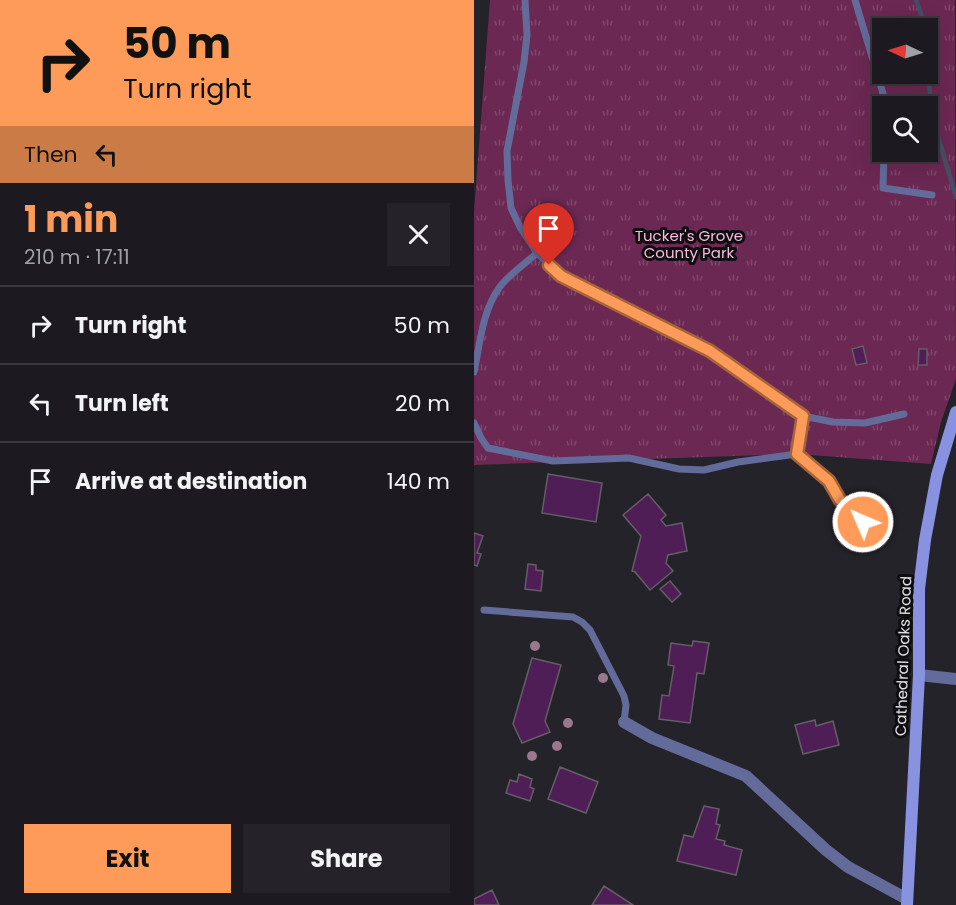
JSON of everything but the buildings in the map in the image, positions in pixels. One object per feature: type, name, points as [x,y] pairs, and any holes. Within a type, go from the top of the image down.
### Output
[{"type":"main road","name":"Cathedral Oaks Road","points":[[907,902],[919,675],[919,589],[937,475],[956,412]]},
{"type":"street","points":[[919,675],[956,679]]},
{"type":"street","points":[[624,722],[652,738],[746,776],[833,856],[907,902]]},
{"type":"lane","points":[[525,0],[527,35],[507,151],[508,180],[511,208],[537,253],[561,276],[710,351],[803,416],[833,422],[865,423],[904,414]]},
{"type":"lane","points":[[855,0],[884,96]]},
{"type":"lane","points":[[884,162],[883,188],[933,195]]},
{"type":"lane","points":[[474,372],[481,332],[492,301],[500,286],[537,253]]},
{"type":"lane","points":[[797,454],[803,416]]},
{"type":"lane","points":[[474,423],[488,448],[553,461],[629,459],[679,469],[704,470],[797,454],[829,481],[840,500],[863,522]]},
{"type":"lane","points":[[484,610],[558,616],[582,622],[590,630],[624,696],[626,705],[624,722]]},
{"type":"green space","name":"Tucker's Grove County Park","points":[[490,0],[955,0],[956,379],[941,422],[931,464],[797,454],[474,465],[474,212]]},
{"type":"waterway","points":[[916,0],[922,18]]},
{"type":"waterway","points":[[929,84],[931,113],[956,197]]},
{"type":"route","points":[[549,265],[561,276],[609,298],[710,351],[803,416],[797,454],[829,481],[840,500],[863,522]]}]
